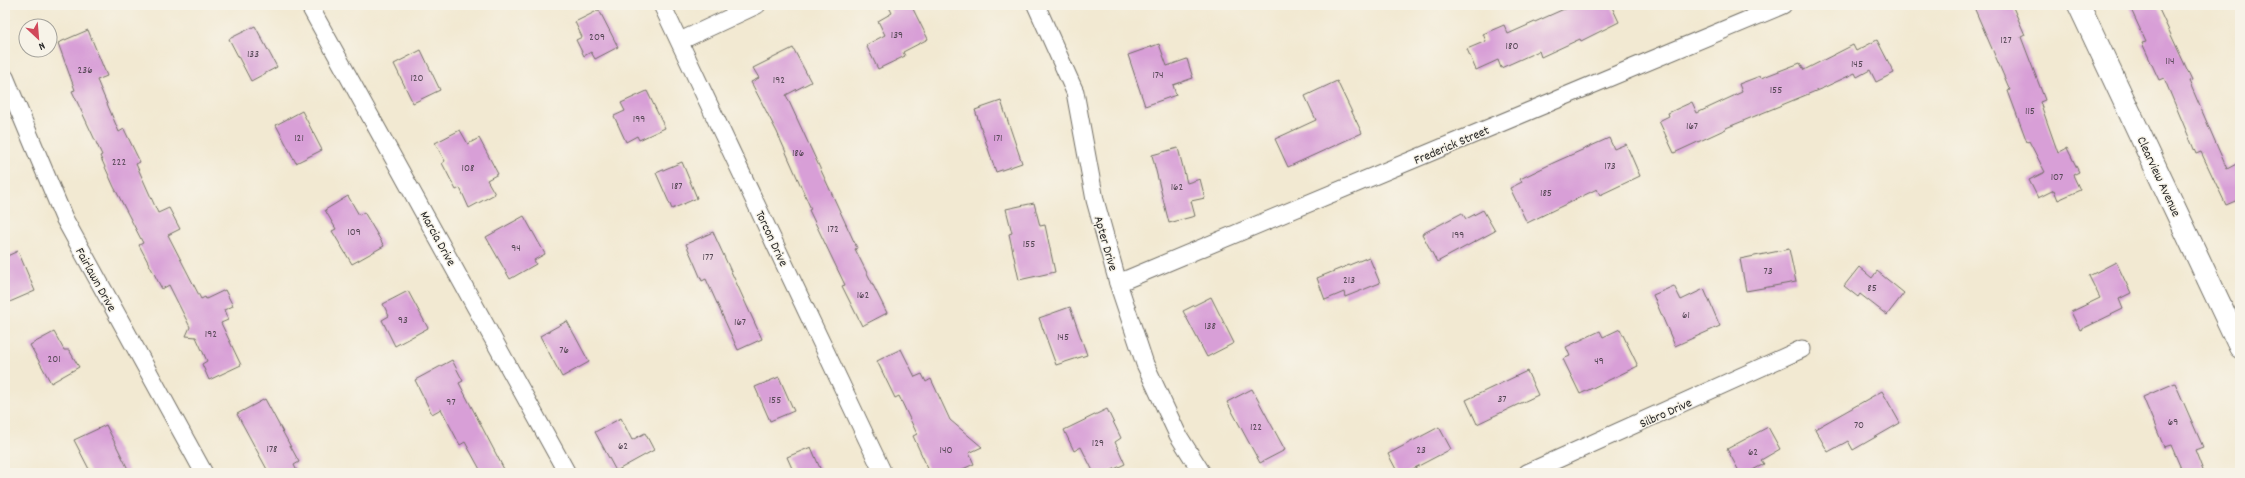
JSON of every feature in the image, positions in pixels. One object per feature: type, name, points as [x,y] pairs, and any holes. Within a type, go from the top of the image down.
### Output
[{"type":"street","name":"Marcia Drive","points":[[309,5],[462,280],[566,473]]},
{"type":"street","name":"Torcon Drive","points":[[662,5],[883,473]]},
{"type":"street","points":[[680,41],[757,5]]},
{"type":"street","name":"Apter Drive","points":[[1036,5],[1075,92],[1095,200],[1118,283],[1145,364],[1178,435],[1202,473]]},
{"type":"street","name":"Frederick Street","points":[[1118,283],[1783,5]]},
{"type":"street","name":"Clearview Avenue","points":[[2079,5],[2240,347]]},
{"type":"street","name":"Fairlawn Drive","points":[[5,77],[64,218],[204,473]]},
{"type":"street","name":"Silbro Drive","points":[[1527,473],[1802,350]]},
{"type":"building","points":[[888,5],[911,5],[928,39],[903,52],[905,56],[878,69],[866,45],[885,35],[878,21],[892,13]]},
{"type":"building","points":[[1573,5],[1611,5],[1619,22],[1581,41],[1580,39],[1541,57],[1539,51],[1501,68],[1498,60],[1476,70],[1467,49],[1486,41],[1483,34],[1504,25],[1508,34]]},
{"type":"building","points":[[1973,5],[2012,5],[2025,35],[2021,37],[2045,100],[2040,102],[2058,153],[2067,148],[2079,172],[2073,175],[2080,190],[2058,200],[2054,190],[2038,198],[2029,180],[2045,172],[2029,141],[2027,142],[2008,91],[2010,90]]},
{"type":"building","points":[[2129,5],[2157,5],[2192,80],[2189,81],[2227,169],[2240,162],[2240,194],[2238,195],[2240,199],[2226,205],[2201,152],[2196,154],[2164,78],[2159,80],[2142,43],[2146,42]]},
{"type":"building","points":[[599,10],[618,47],[595,59],[591,52],[584,56],[576,40],[582,37],[575,22]]},
{"type":"building","points":[[255,26],[277,67],[251,81],[229,39]]},
{"type":"building","points":[[88,30],[107,76],[97,80],[119,132],[124,129],[140,162],[136,164],[158,213],[169,208],[180,229],[168,235],[201,299],[205,297],[206,299],[225,290],[233,306],[224,310],[228,320],[221,323],[241,365],[209,380],[202,364],[207,361],[196,337],[186,336],[190,327],[169,285],[162,289],[139,245],[143,243],[114,187],[100,156],[102,155],[72,91],[75,90],[58,43]]},
{"type":"building","points":[[1877,40],[1894,73],[1876,82],[1870,70],[1857,77],[1855,73],[1823,88],[1726,128],[1674,153],[1659,121],[1669,116],[1668,113],[1692,102],[1697,113],[1742,92],[1739,84],[1760,76],[1761,78],[1800,63],[1804,70],[1853,45],[1856,51]]},
{"type":"building","points":[[1159,44],[1167,66],[1187,59],[1193,78],[1173,85],[1176,95],[1145,106],[1128,55]]},
{"type":"building","points":[[793,48],[811,82],[786,95],[857,248],[855,249],[887,313],[862,326],[842,286],[845,285],[809,210],[811,209],[777,132],[751,82],[759,78],[753,68]]},
{"type":"building","points":[[421,50],[440,90],[413,103],[394,64]]},
{"type":"building","points":[[1337,81],[1362,133],[1288,167],[1275,139],[1316,120],[1305,96]]},
{"type":"building","points":[[647,91],[665,128],[639,140],[637,136],[626,142],[614,116],[625,111],[621,103]]},
{"type":"building","points":[[1001,101],[1022,163],[996,172],[975,110]]},
{"type":"building","points":[[302,111],[322,150],[296,163],[276,125]]},
{"type":"building","points":[[460,130],[468,144],[479,138],[498,174],[487,180],[495,194],[469,208],[460,188],[456,190],[442,163],[445,161],[435,143]]},
{"type":"building","points":[[1609,138],[1614,149],[1626,144],[1640,176],[1600,195],[1597,189],[1527,223],[1510,188],[1522,182],[1520,179]]},
{"type":"building","points":[[1178,148],[1187,183],[1200,179],[1205,198],[1191,201],[1195,216],[1169,223],[1152,155]]},
{"type":"building","points":[[682,162],[697,198],[672,209],[656,173]]},
{"type":"building","points":[[348,196],[359,215],[364,212],[384,246],[352,264],[332,231],[336,229],[325,210]]},
{"type":"building","points":[[1034,203],[1040,226],[1045,225],[1055,272],[1019,280],[1009,234],[1012,233],[1006,209]]},
{"type":"building","points":[[1483,210],[1495,231],[1437,262],[1422,234],[1462,213],[1466,219]]},
{"type":"building","points":[[524,216],[545,254],[534,260],[536,264],[510,279],[486,237]]},
{"type":"building","points":[[713,232],[762,339],[738,350],[706,279],[702,281],[686,244]]},
{"type":"building","points":[[1789,249],[1796,282],[1746,291],[1740,259]]},
{"type":"building","points":[[18,251],[35,291],[5,304],[5,257]]},
{"type":"building","points":[[1369,257],[1380,283],[1345,297],[1344,292],[1325,300],[1317,278]]},
{"type":"building","points":[[2116,262],[2131,293],[2119,299],[2123,309],[2080,330],[2071,312],[2100,298],[2089,276]]},
{"type":"building","points":[[1859,267],[1872,278],[1877,271],[1904,293],[1887,315],[1860,294],[1858,297],[1844,286]]},
{"type":"building","points":[[1674,286],[1681,300],[1704,289],[1720,326],[1675,346],[1653,295]]},
{"type":"building","points":[[408,291],[428,328],[395,346],[382,320],[389,316],[383,304]]},
{"type":"building","points":[[1211,297],[1234,343],[1207,357],[1183,311]]},
{"type":"building","points":[[1070,307],[1087,355],[1056,365],[1039,318]]},
{"type":"building","points":[[567,321],[589,362],[562,377],[540,336]]},
{"type":"building","points":[[1620,329],[1638,366],[1580,394],[1563,359],[1570,356],[1566,347],[1600,331],[1603,337]]},
{"type":"building","points":[[54,332],[64,350],[69,350],[79,367],[51,383],[30,345]]},
{"type":"building","points":[[901,349],[915,377],[922,374],[926,382],[931,379],[950,420],[982,447],[969,453],[974,464],[954,473],[930,473],[913,436],[917,434],[899,396],[895,398],[877,361]]},
{"type":"building","points":[[452,360],[463,381],[459,383],[506,473],[482,473],[465,442],[460,445],[441,409],[432,414],[415,380]]},
{"type":"building","points":[[1527,371],[1538,395],[1477,424],[1466,400]]},
{"type":"building","points":[[779,377],[794,411],[770,421],[755,387]]},
{"type":"building","points":[[2175,383],[2203,447],[2195,450],[2204,473],[2183,473],[2171,445],[2164,447],[2143,397]]},
{"type":"building","points":[[1252,389],[1285,450],[1260,463],[1227,402]]},
{"type":"building","points":[[1882,391],[1900,423],[1853,450],[1848,441],[1828,452],[1815,429]]},
{"type":"building","points":[[265,399],[299,462],[294,465],[298,473],[269,473],[237,414]]},
{"type":"building","points":[[1107,409],[1121,438],[1115,442],[1125,464],[1106,473],[1094,473],[1081,447],[1074,451],[1064,430]]},
{"type":"building","points":[[621,418],[632,440],[645,433],[654,450],[616,471],[595,432]]},
{"type":"building","points":[[106,425],[130,473],[91,473],[74,440]]},
{"type":"building","points":[[1439,427],[1451,449],[1405,473],[1398,473],[1388,454]]},
{"type":"building","points":[[1768,427],[1780,449],[1761,460],[1764,464],[1747,473],[1740,473],[1727,449]]},
{"type":"building","points":[[811,447],[822,473],[794,473],[787,457]]}]
